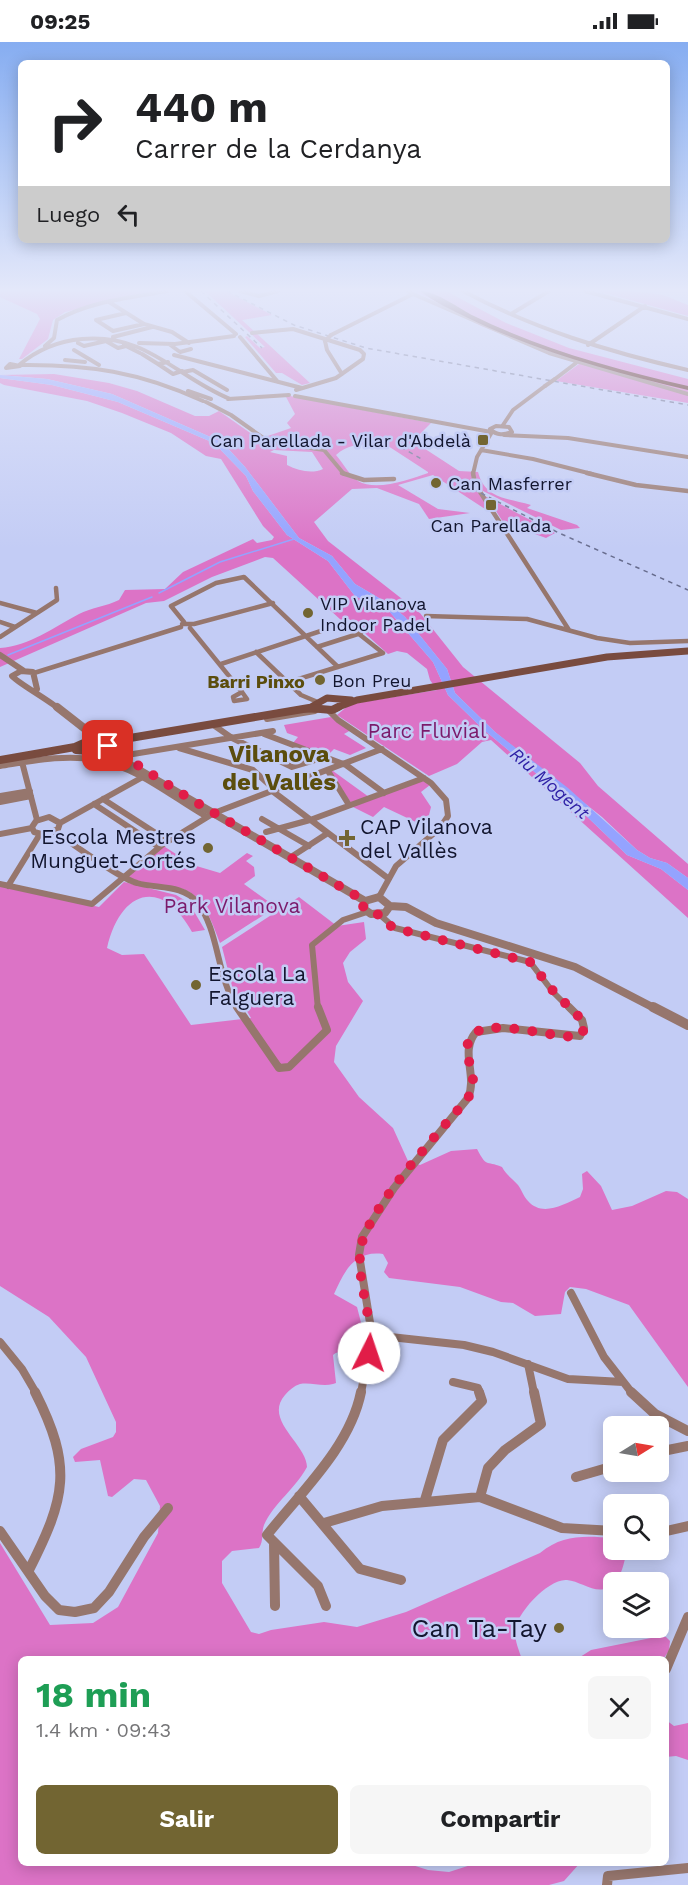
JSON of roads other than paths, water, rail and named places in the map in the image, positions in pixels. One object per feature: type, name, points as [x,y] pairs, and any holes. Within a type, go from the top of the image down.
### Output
[{"type":"highway","points":[[648,377],[688,386]]},
{"type":"highway","points":[[657,377],[688,386]]},
{"type":"main road","points":[[0,760],[266,717],[324,705],[338,710],[357,700],[428,687],[624,654],[679,652],[688,646]]},
{"type":"main road","points":[[324,705],[338,710]]},
{"type":"main road","points":[[87,745],[98,752],[104,742]]},
{"type":"street","points":[[132,377],[151,381],[209,401],[304,390]]},
{"type":"street","points":[[138,377],[209,401],[269,442],[324,450],[339,472],[346,476],[366,481],[394,479]]},
{"type":"street","points":[[192,377],[228,399]]},
{"type":"street","points":[[206,377],[227,390],[209,401]]},
{"type":"street","points":[[261,377],[304,390],[329,402]]},
{"type":"street","points":[[274,377],[278,382]]},
{"type":"street","points":[[295,396],[335,377]]},
{"type":"street","points":[[558,377],[513,410],[503,425],[488,438],[472,469],[475,484],[569,630]]},
{"type":"street","points":[[627,377],[688,394]]},
{"type":"street","points":[[289,393],[504,435],[577,439],[688,457]]},
{"type":"street","points":[[503,425],[510,427],[512,432]]},
{"type":"street","points":[[504,435],[512,432],[527,436]]},
{"type":"street","points":[[481,450],[517,455],[639,487],[688,491]]},
{"type":"street","points":[[183,625],[171,606],[233,576],[249,579],[338,667]]},
{"type":"street","points":[[0,637],[57,600],[56,588]]},
{"type":"street","points":[[0,603],[37,613]]},
{"type":"street","points":[[21,683],[34,676],[183,625],[192,626],[273,603]]},
{"type":"street","points":[[426,616],[527,619],[630,643],[679,641],[688,646]]},
{"type":"street","points":[[0,622],[15,627]]},
{"type":"street","points":[[220,664],[345,623],[361,633],[383,653],[289,682]]},
{"type":"street","points":[[192,626],[242,692]]},
{"type":"street","points":[[317,647],[361,633]]},
{"type":"street","points":[[256,652],[308,698],[324,705]]},
{"type":"street","points":[[0,655],[10,664],[34,676]]},
{"type":"street","points":[[10,664],[14,675],[13,680],[37,689],[76,724],[211,815]]},
{"type":"street","points":[[14,675],[24,671]]},
{"type":"street","points":[[34,676],[37,689]]},
{"type":"street","points":[[291,711],[308,704],[308,698]]},
{"type":"street","points":[[277,739],[266,717],[315,711],[327,713],[338,710],[382,749],[424,778],[446,800],[448,816],[440,828],[396,866],[379,897]]},
{"type":"street","points":[[76,724],[87,745]]},
{"type":"street","points":[[212,724],[232,738],[292,767],[325,757]]},
{"type":"street","points":[[121,756],[273,731]]},
{"type":"street","points":[[262,733],[346,765],[384,793]]},
{"type":"street","points":[[177,747],[253,770],[272,790],[389,879]]},
{"type":"street","points":[[0,884],[92,904],[159,847],[211,815],[272,790],[346,765],[382,749]]},
{"type":"street","points":[[98,752],[112,755],[187,797]]},
{"type":"street","points":[[0,766],[50,758],[94,760],[126,770],[291,857],[365,901],[379,897],[387,900],[390,906]]},
{"type":"street","points":[[22,762],[38,820]]},
{"type":"street","points":[[328,771],[349,805]]},
{"type":"street","points":[[55,832],[60,823],[141,778]]},
{"type":"street","points":[[266,832],[310,819],[424,778]]},
{"type":"street","points":[[0,796],[30,794]]},
{"type":"street","points":[[0,802],[30,794]]},
{"type":"street","points":[[103,799],[168,841]]},
{"type":"street","points":[[94,804],[159,847]]},
{"type":"street","points":[[0,834],[32,828],[38,820],[49,818],[60,823]]},
{"type":"street","points":[[262,819],[309,846]]},
{"type":"street","points":[[32,828],[40,834],[55,832],[135,883],[182,890],[196,901],[207,920],[225,981],[235,1004],[279,1068],[289,1067],[327,1030],[318,1008],[312,945],[343,920],[367,912],[380,915],[388,911],[390,906]]},
{"type":"street","points":[[291,857],[328,833]]},
{"type":"street","points":[[8,886],[40,834]]},
{"type":"street","points":[[365,901],[363,907],[367,912]]},
{"type":"street","points":[[390,906],[405,907],[436,923],[575,967],[688,1025]]},
{"type":"street","points":[[275,1606],[271,1538],[299,1496],[345,1437],[363,1389],[372,1335],[359,1255],[362,1237],[394,1188],[472,1092],[475,1086],[467,1046],[470,1036],[478,1029],[514,1028],[568,1039],[580,1036],[585,1028],[582,1020],[554,992],[530,962],[394,928],[380,915]]},
{"type":"street","points":[[571,1293],[581,1319],[623,1382],[650,1411],[688,1431]]},
{"type":"street","points":[[372,1335],[428,1339],[464,1346],[568,1378],[623,1382]]},
{"type":"street","points":[[0,1342],[9,1351],[42,1401],[58,1453],[62,1478],[57,1507],[29,1570]]},
{"type":"street","points":[[480,1497],[488,1468],[505,1450],[541,1424],[528,1364]]},
{"type":"street","points":[[425,1500],[443,1440],[482,1401],[478,1388],[453,1382]]},
{"type":"street","points":[[669,1450],[688,1446]]},
{"type":"street","points":[[576,1477],[603,1469]]},
{"type":"street","points":[[299,1496],[324,1523],[360,1569],[401,1580]]},
{"type":"street","points":[[324,1523],[382,1506],[425,1500],[480,1497],[562,1527],[603,1530]]},
{"type":"street","points":[[0,1531],[45,1596],[59,1610],[75,1612],[94,1608],[109,1592],[144,1537],[168,1508]]},
{"type":"street","points":[[669,1530],[688,1526]]},
{"type":"street","points":[[271,1538],[318,1586],[326,1606]]},
{"type":"street","points":[[669,1662],[688,1617]]},
{"type":"street","points":[[607,1885],[608,1876],[688,1868]]},
{"type":"water","name":"Riu Mogent","points":[[0,378],[47,379],[112,394],[222,442],[245,467],[299,538],[332,556],[355,584],[391,605],[405,617],[447,669],[455,693],[495,732],[568,788],[637,850],[650,858],[667,863],[688,878],[688,890],[661,869],[627,855],[579,809],[484,730],[448,695],[433,662],[389,611],[355,596],[328,561],[287,535],[253,491],[246,476],[214,443],[118,402],[52,385]]},
{"type":"waterway","points":[[159,593],[220,562],[294,539]]},
{"type":"waterway","points":[[8,655],[152,597]]},
{"type":"railway","points":[[530,377],[688,405]]},
{"type":"railway","points":[[401,447],[423,460]]},
{"type":"railway","points":[[465,485],[559,533],[688,590]]},
{"type":"place","name":"Can Parellada - Vilar d'Abdelà","points":[[483,440]]},
{"type":"place","name":"Can Masferrer","points":[[436,483]]},
{"type":"place","name":"Can Parellada","points":[[491,505]]},
{"type":"place","name":"VIP Vilanova Indoor Padel","points":[[308,613]]},
{"type":"place","name":"Bon Preu","points":[[320,680]]},
{"type":"place","name":"CAP Vilanova del Vallès","points":[[347,838]]},
{"type":"place","name":"Escola Mestres Munguet-Cortés","points":[[208,848]]},
{"type":"place","name":"Escola La Falguera","points":[[196,985]]},
{"type":"place","name":"Can Ta-Tay","points":[[559,1628]]},
{"type":"district","name":"Barri Pinxo","points":[[256,681]]},
{"type":"district","name":"Vilanova del Vallès","points":[[279,768]]},
{"type":"park label","name":"Parc Fluvial","points":[[427,730]]},
{"type":"park label","name":"Park Vilanova","points":[[232,905]]}]
